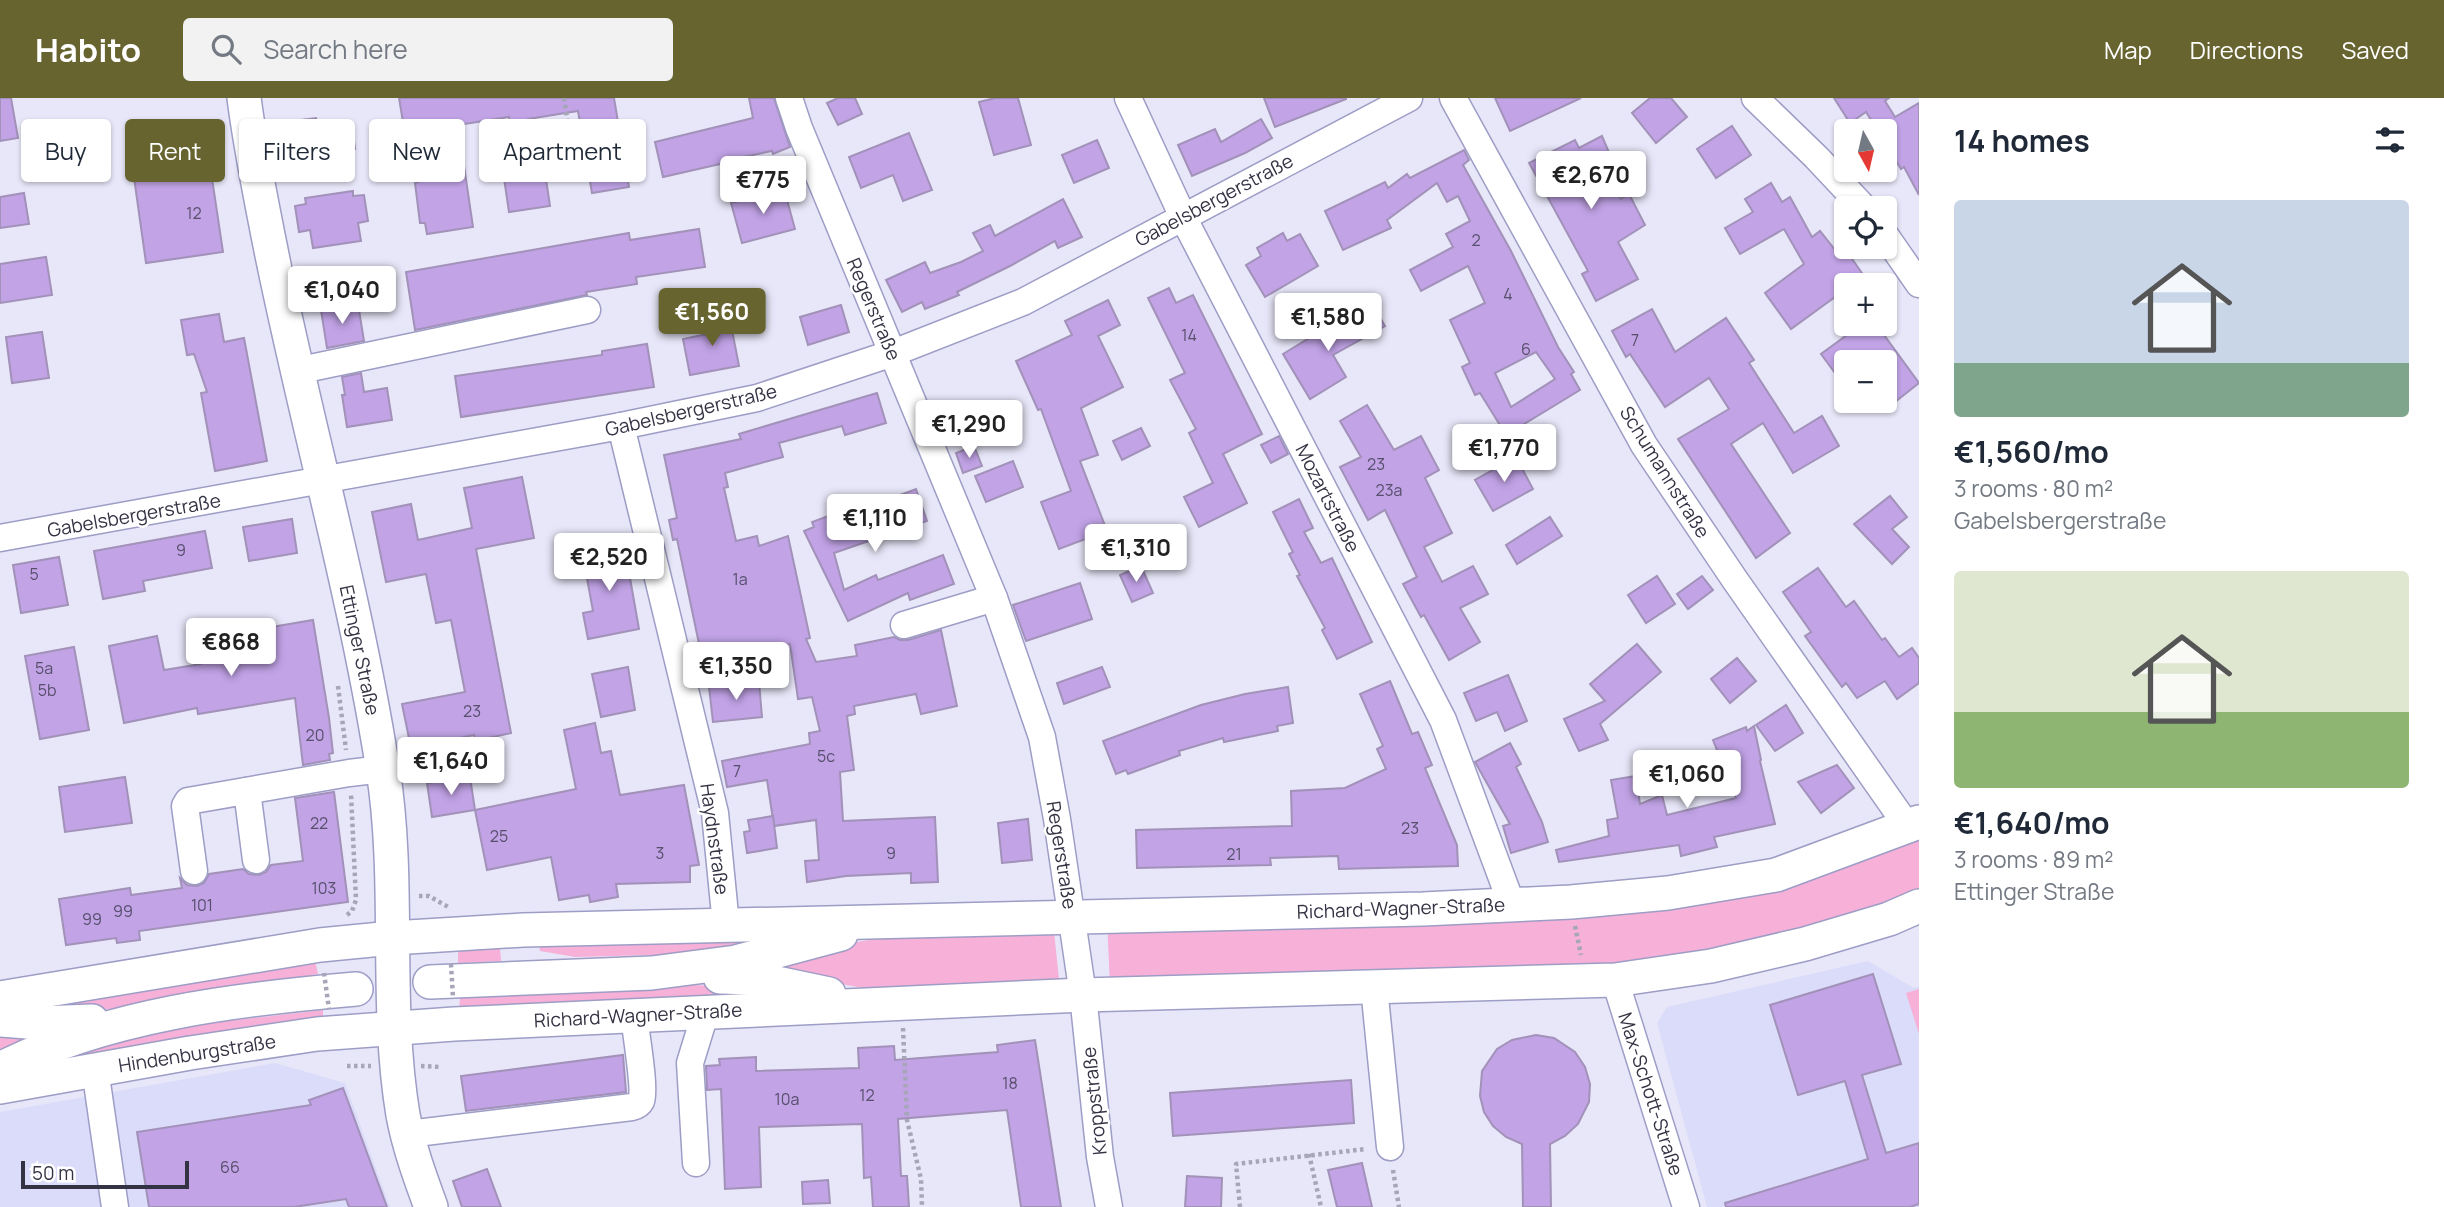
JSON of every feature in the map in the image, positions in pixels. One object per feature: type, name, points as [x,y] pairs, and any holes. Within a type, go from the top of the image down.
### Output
[{"type":"main road","name":"Ettinger Straße","points":[[244,98],[258,187],[296,371],[372,699],[391,832],[392,937],[399,1081],[408,1135],[431,1207]]},
{"type":"main road","name":"Richard-Wagner-Straße","points":[[392,937],[523,930],[1571,902],[1668,893],[1776,875],[1914,824]]},
{"type":"main road","name":"Richard-Wagner-Straße","points":[[396,1028],[634,1014],[1083,995],[1600,981],[1711,966],[1805,944],[1889,919],[1919,906]]},
{"type":"main road","name":"Richard-Wagner-Straße","points":[[652,973],[762,957],[872,922]]},
{"type":"main road","points":[[0,998],[320,945],[392,937]]},
{"type":"main road","name":"Richard-Wagner-Straße","points":[[445,981],[652,973],[753,978],[891,1003]]},
{"type":"main road","name":"Hindenburgstraße","points":[[0,1020],[40,1023],[126,1022],[292,995],[356,989]]},
{"type":"main road","name":"Hindenburgstraße","points":[[0,1069],[37,1052],[126,1022]]},
{"type":"main road","name":"Hindenburgstraße","points":[[0,1087],[317,1034],[396,1028]]},
{"type":"street","name":"Regerstraße","points":[[789,98],[799,128],[994,598],[1042,737],[1083,995]]},
{"type":"street","name":"Mozartstraße","points":[[1128,98],[1183,217],[1443,720],[1512,905]]},
{"type":"street","name":"Gabelsbergerstraße","points":[[0,538],[322,482],[757,398],[893,354],[1023,302],[1409,98]]},
{"type":"street","name":"Schumannstraße","points":[[1453,98],[1644,446],[1735,580],[1914,824]]},
{"type":"street","points":[[1755,98],[1852,196]]},
{"type":"street","points":[[1897,252],[1919,284]]},
{"type":"street","points":[[296,371],[587,310]]},
{"type":"street","name":"Haydnstraße","points":[[621,426],[715,813],[726,925]]},
{"type":"street","points":[[904,625],[994,598]]},
{"type":"street","points":[[194,871],[186,806],[188,801],[383,769]]},
{"type":"street","points":[[247,791],[256,860]]},
{"type":"street","name":"Max-Schott-Straße","points":[[1600,981],[1686,1207]]},
{"type":"street","points":[[1374,987],[1390,1147]]},
{"type":"street","name":"Kroppstraße","points":[[1083,995],[1108,1207]]},
{"type":"street","points":[[696,1163],[690,1063],[706,1012]]},
{"type":"street","points":[[408,1135],[639,1105],[642,1100],[641,1078],[634,1014]]},
{"type":"street","points":[[95,1069],[115,1207]]},
{"type":"path","points":[[564,98],[567,119]]},
{"type":"path","points":[[336,678],[352,805],[356,900],[352,911],[343,918]]},
{"type":"path","points":[[1571,902],[1600,981]]},
{"type":"path","points":[[324,974],[329,1009]]},
{"type":"path","points":[[891,1003],[907,1121],[921,1179],[922,1207]]},
{"type":"path","points":[[1240,1207],[1236,1164],[1390,1147],[1399,1207]]},
{"type":"path","points":[[1309,1154],[1321,1207]]},
{"type":"shaded area","points":[[1919,837],[1919,895],[1764,943],[1588,970],[1110,985],[1107,921],[1758,888],[1869,859]]},
{"type":"shaded area","points":[[1054,932],[1060,988],[876,990],[763,971],[850,943],[876,939]]},
{"type":"shaded area","points":[[783,938],[692,954],[575,957],[540,951],[539,945]]},
{"type":"shaded area","points":[[458,948],[500,948],[501,961],[458,963]]},
{"type":"shaded area","points":[[315,960],[318,974],[102,1010],[14,1011]]},
{"type":"shaded area","points":[[1868,961],[1914,988],[1919,986],[1919,1207],[1707,1207],[1657,1023],[1667,1007]]},
{"type":"shaded area","points":[[692,985],[784,994],[459,1013],[460,997]]},
{"type":"shaded area","points":[[1919,989],[1919,1034],[1906,993]]},
{"type":"shaded area","points":[[323,1010],[323,1022],[24,1068],[112,1041],[212,1023]]},
{"type":"shaded area","points":[[0,1033],[48,1035],[0,1055]]},
{"type":"shaded area","points":[[275,1063],[345,1083],[390,1207],[0,1207],[0,1112]]},
{"type":"building","points":[[0,98],[11,98],[18,138],[0,141]]},
{"type":"building","points":[[399,98],[614,98],[618,119],[579,119],[578,111],[528,119],[479,119],[479,122],[465,124],[465,119],[402,119]]},
{"type":"building","points":[[749,98],[774,98],[790,147],[773,154],[772,151],[738,158],[663,177],[655,142],[753,118]]},
{"type":"building","points":[[838,98],[855,98],[862,114],[838,125],[827,103]]},
{"type":"building","points":[[995,98],[1018,98],[1031,145],[994,155],[979,102]]},
{"type":"building","points":[[1264,98],[1346,98],[1346,99],[1275,127]]},
{"type":"building","points":[[1495,98],[1581,98],[1510,131]]},
{"type":"building","points":[[1650,98],[1671,98],[1687,117],[1656,143],[1632,113]]},
{"type":"building","points":[[1834,98],[1889,98],[1885,101],[1895,117],[1919,103],[1919,195],[1904,167],[1901,169],[1897,162],[1897,119],[1870,119],[1866,112],[1856,119],[1847,119]]},
{"type":"building","points":[[1261,119],[1272,138],[1192,176],[1178,145],[1215,129],[1221,142]]},
{"type":"building","points":[[1732,126],[1751,155],[1716,178],[1697,149]]},
{"type":"building","points":[[909,133],[932,190],[903,201],[893,175],[861,188],[849,157]]},
{"type":"building","points":[[1602,136],[1618,174],[1608,182],[1621,199],[1629,194],[1645,225],[1618,242],[1638,279],[1596,301],[1582,274],[1588,271],[1529,163],[1575,140],[1579,148]]},
{"type":"building","points":[[1097,140],[1109,168],[1074,183],[1062,155]]},
{"type":"building","points":[[1464,150],[1469,160],[1463,165],[1511,251],[1558,347],[1574,372],[1571,374],[1580,390],[1506,435],[1480,393],[1475,395],[1462,367],[1470,363],[1450,320],[1485,303],[1468,266],[1421,291],[1410,270],[1453,247],[1446,234],[1470,221],[1458,196],[1447,202],[1437,183],[1387,220],[1391,228],[1343,250],[1325,211],[1385,182],[1388,188],[1407,174],[1410,178]],"holes":[[[1536,352],[1555,379],[1511,407],[1495,373]]]},
{"type":"building","points":[[465,173],[473,227],[427,234],[425,223],[420,223],[415,183],[465,182]]},
{"type":"building","points":[[135,182],[213,182],[223,252],[146,263]]},
{"type":"building","points":[[505,182],[546,182],[550,206],[509,212]]},
{"type":"building","points":[[590,182],[628,182],[629,187],[592,193]]},
{"type":"building","points":[[1771,183],[1782,202],[1790,197],[1812,237],[1820,231],[1834,248],[1834,259],[1852,259],[1862,273],[1834,273],[1834,298],[1791,329],[1765,293],[1804,264],[1784,229],[1740,254],[1725,228],[1753,212],[1745,199]]},
{"type":"building","points":[[784,189],[795,229],[742,243],[731,203]]},
{"type":"building","points":[[353,191],[353,196],[364,195],[368,221],[358,223],[361,241],[313,248],[310,230],[299,232],[295,206],[306,204],[305,198]]},
{"type":"building","points":[[24,193],[29,224],[0,228],[0,197]]},
{"type":"building","points":[[1063,199],[1082,237],[1058,248],[1055,241],[957,292],[959,295],[925,309],[922,302],[902,312],[886,280],[925,262],[930,273],[961,262],[983,251],[973,233],[990,225],[995,236]]},
{"type":"building","points":[[699,229],[705,267],[636,277],[637,284],[586,292],[587,295],[415,330],[406,272],[629,233],[630,240]]},
{"type":"building","points":[[1283,233],[1287,241],[1300,234],[1318,266],[1265,297],[1246,265],[1261,256],[1257,248]]},
{"type":"building","points":[[46,257],[52,295],[0,303],[0,264]]},
{"type":"building","points":[[1169,288],[1176,303],[1193,295],[1262,434],[1223,454],[1247,503],[1199,527],[1184,497],[1213,483],[1189,433],[1196,429],[1170,380],[1185,373],[1148,298]]},
{"type":"building","points":[[1108,300],[1120,325],[1098,336],[1123,387],[1081,408],[1098,455],[1080,461],[1107,531],[1059,549],[1041,502],[1071,491],[1041,409],[1038,410],[1016,361],[1072,335],[1065,321]]},
{"type":"building","points":[[358,304],[364,341],[327,348],[321,310]]},
{"type":"building","points":[[841,305],[849,332],[808,345],[800,317]]},
{"type":"building","points":[[1652,309],[1675,352],[1726,318],[1754,360],[1749,363],[1794,433],[1822,416],[1839,446],[1793,473],[1763,423],[1731,444],[1790,533],[1756,558],[1678,439],[1729,409],[1709,378],[1665,407],[1630,354],[1626,357],[1612,331]]},
{"type":"building","points":[[725,312],[729,330],[732,330],[739,366],[690,375],[683,339],[712,333],[709,315]]},
{"type":"building","points":[[1377,312],[1385,326],[1333,355],[1346,377],[1310,399],[1283,354],[1347,315],[1352,325]]},
{"type":"building","points":[[219,314],[224,342],[244,338],[267,461],[215,471],[201,393],[207,392],[194,354],[187,355],[181,320]]},
{"type":"building","points":[[42,332],[49,378],[12,383],[6,337]]},
{"type":"building","points":[[1846,336],[1885,336],[1895,350],[1834,350],[1834,372],[1821,354]]},
{"type":"building","points":[[647,344],[654,387],[461,417],[455,376],[602,355],[602,351]]},
{"type":"building","points":[[1897,353],[1919,383],[1897,400]]},
{"type":"building","points":[[361,373],[364,392],[387,388],[392,420],[347,427],[342,377]]},
{"type":"building","points":[[877,393],[886,423],[845,435],[842,426],[779,443],[783,457],[725,473],[728,487],[724,488],[736,541],[757,536],[759,546],[788,536],[810,638],[806,639],[816,662],[857,656],[855,645],[894,637],[908,640],[941,630],[957,706],[921,714],[916,694],[854,706],[855,714],[847,716],[854,770],[840,772],[843,821],[935,817],[938,882],[911,883],[911,873],[846,876],[807,882],[805,861],[819,860],[816,820],[774,826],[767,780],[727,787],[722,761],[810,744],[809,733],[820,731],[812,697],[798,699],[790,644],[776,647],[775,644],[702,658],[677,539],[673,540],[669,520],[677,518],[664,455],[741,439],[739,434]]},
{"type":"building","points":[[1367,405],[1394,450],[1421,436],[1439,470],[1425,478],[1452,533],[1424,547],[1442,582],[1473,566],[1488,594],[1460,608],[1480,642],[1449,660],[1403,584],[1417,577],[1385,510],[1368,520],[1340,467],[1361,457],[1340,421]]},
{"type":"building","points":[[982,414],[989,430],[964,442],[956,426]]},
{"type":"building","points":[[1141,428],[1150,446],[1122,460],[1113,441]]},
{"type":"building","points":[[1279,436],[1288,454],[1271,463],[1261,445]]},
{"type":"building","points":[[974,446],[982,466],[963,473],[956,453]]},
{"type":"building","points":[[1516,457],[1533,489],[1493,511],[1475,480]]},
{"type":"building","points":[[1013,461],[1023,487],[986,502],[975,476]]},
{"type":"building","points":[[522,477],[534,538],[476,549],[511,733],[475,741],[474,735],[411,748],[402,704],[465,692],[451,620],[436,623],[426,574],[386,582],[372,512],[411,504],[418,540],[472,528],[464,488]]},
{"type":"building","points":[[916,489],[927,521],[834,553],[844,590],[876,575],[878,580],[943,555],[954,584],[910,600],[908,593],[848,621],[804,531],[814,527],[812,522],[850,508],[852,513]]},
{"type":"building","points":[[1890,496],[1907,517],[1892,529],[1909,547],[1892,564],[1854,524]]},
{"type":"building","points":[[1299,499],[1313,528],[1304,532],[1321,563],[1332,558],[1372,642],[1337,659],[1322,630],[1325,628],[1297,576],[1300,575],[1289,554],[1293,552],[1273,512]]},
{"type":"building","points":[[1550,517],[1562,536],[1517,564],[1506,545]]},
{"type":"building","points":[[292,519],[297,553],[249,561],[243,527]]},
{"type":"building","points":[[205,531],[212,568],[143,581],[145,591],[103,599],[94,551]]},
{"type":"building","points":[[624,544],[639,629],[588,639],[583,613],[593,611],[582,551]]},
{"type":"building","points":[[59,557],[68,605],[21,613],[13,565]]},
{"type":"building","points":[[1141,566],[1153,593],[1132,602],[1120,575]]},
{"type":"building","points":[[1818,568],[1846,607],[1854,601],[1882,640],[1885,638],[1899,657],[1912,648],[1919,658],[1919,683],[1897,699],[1885,681],[1857,698],[1846,683],[1842,687],[1805,636],[1811,632],[1783,592]]},
{"type":"building","points":[[1657,576],[1675,604],[1646,623],[1628,595]]},
{"type":"building","points":[[1702,576],[1713,590],[1688,609],[1677,594]]},
{"type":"building","points":[[1080,583],[1092,619],[1026,641],[1013,605]]},
{"type":"building","points":[[228,620],[230,634],[313,620],[329,718],[333,753],[329,754],[330,760],[303,765],[295,698],[198,714],[197,708],[124,723],[109,646],[157,636],[164,670],[201,664],[194,625]]},
{"type":"building","points":[[1637,644],[1661,672],[1600,724],[1608,740],[1579,751],[1564,719],[1605,701],[1590,684]]},
{"type":"building","points":[[74,647],[89,730],[40,739],[25,656]]},
{"type":"building","points":[[1737,658],[1756,681],[1730,703],[1711,679]]},
{"type":"building","points":[[628,667],[635,710],[601,717],[592,674]]},
{"type":"building","points":[[1102,667],[1110,687],[1064,704],[1057,683]]},
{"type":"building","points":[[1508,675],[1527,721],[1505,731],[1497,712],[1476,721],[1464,693]]},
{"type":"building","points":[[1390,681],[1412,734],[1418,732],[1432,765],[1425,768],[1457,845],[1458,866],[1339,869],[1338,856],[1270,858],[1271,865],[1137,868],[1136,830],[1292,826],[1291,791],[1345,788],[1386,769],[1377,749],[1383,746],[1360,694]]},
{"type":"building","points":[[759,682],[762,717],[713,722],[709,687]]},
{"type":"building","points":[[1288,687],[1293,723],[1277,726],[1278,731],[1224,742],[1223,738],[1179,751],[1180,755],[1128,774],[1126,770],[1116,774],[1103,741],[1201,705]]},
{"type":"building","points":[[1786,705],[1803,733],[1775,751],[1756,725]]},
{"type":"building","points":[[595,723],[601,753],[611,751],[620,795],[684,785],[699,865],[690,866],[690,882],[616,884],[618,897],[590,902],[589,895],[559,900],[551,857],[487,870],[475,810],[576,789],[564,730]]},
{"type":"building","points":[[1754,726],[1775,824],[1714,837],[1717,847],[1681,856],[1679,845],[1559,862],[1556,850],[1609,836],[1607,820],[1618,818],[1611,780],[1636,776],[1640,804],[1662,795],[1667,815],[1736,798],[1713,740],[1746,727],[1747,731]]},
{"type":"building","points":[[1510,743],[1521,764],[1516,767],[1542,822],[1548,842],[1511,853],[1503,826],[1510,824],[1475,762]]},
{"type":"building","points":[[1837,765],[1854,788],[1821,813],[1798,782]]},
{"type":"building","points":[[125,777],[132,823],[65,832],[59,787]]},
{"type":"building","points":[[470,777],[475,810],[432,817],[427,783]]},
{"type":"building","points":[[334,792],[348,902],[139,931],[140,940],[117,943],[116,938],[66,945],[59,899],[130,888],[131,895],[182,888],[180,878],[187,885],[197,886],[204,883],[209,874],[243,869],[249,874],[259,875],[266,872],[271,865],[303,861],[295,798]]},
{"type":"building","points":[[773,816],[777,848],[747,853],[744,832],[750,831],[748,820]]},
{"type":"building","points":[[1028,819],[1032,860],[1002,863],[998,823]]},
{"type":"building","points":[[1873,974],[1901,1064],[1862,1075],[1886,1153],[1919,1143],[1919,1204],[1910,1207],[1726,1207],[1725,1203],[1868,1159],[1845,1081],[1798,1095],[1770,1005]]},
{"type":"building","points":[[1536,1035],[1554,1038],[1575,1052],[1585,1067],[1590,1084],[1589,1102],[1578,1124],[1565,1136],[1550,1144],[1551,1207],[1523,1207],[1522,1144],[1506,1137],[1493,1126],[1484,1112],[1480,1096],[1482,1071],[1497,1049],[1512,1040]]},
{"type":"building","points":[[1035,1040],[1061,1207],[1021,1207],[1007,1110],[898,1119],[901,1176],[907,1176],[909,1207],[873,1207],[871,1177],[864,1178],[862,1124],[759,1127],[761,1187],[725,1189],[721,1089],[707,1090],[706,1066],[720,1065],[719,1059],[756,1057],[756,1071],[859,1068],[858,1048],[894,1046],[895,1060],[998,1052],[997,1045]]},
{"type":"building","points":[[623,1055],[626,1092],[466,1111],[461,1076]]},
{"type":"building","points":[[1351,1080],[1354,1123],[1173,1136],[1170,1093]]},
{"type":"building","points":[[343,1088],[387,1207],[349,1207],[346,1199],[294,1207],[149,1207],[137,1132],[311,1105],[309,1100]]},
{"type":"building","points":[[1362,1163],[1372,1207],[1337,1207],[1328,1170]]},
{"type":"building","points":[[487,1169],[501,1207],[462,1207],[453,1181]]},
{"type":"building","points":[[1187,1176],[1222,1178],[1221,1207],[1185,1207]]},
{"type":"building","points":[[828,1180],[830,1203],[803,1204],[802,1182]]}]
